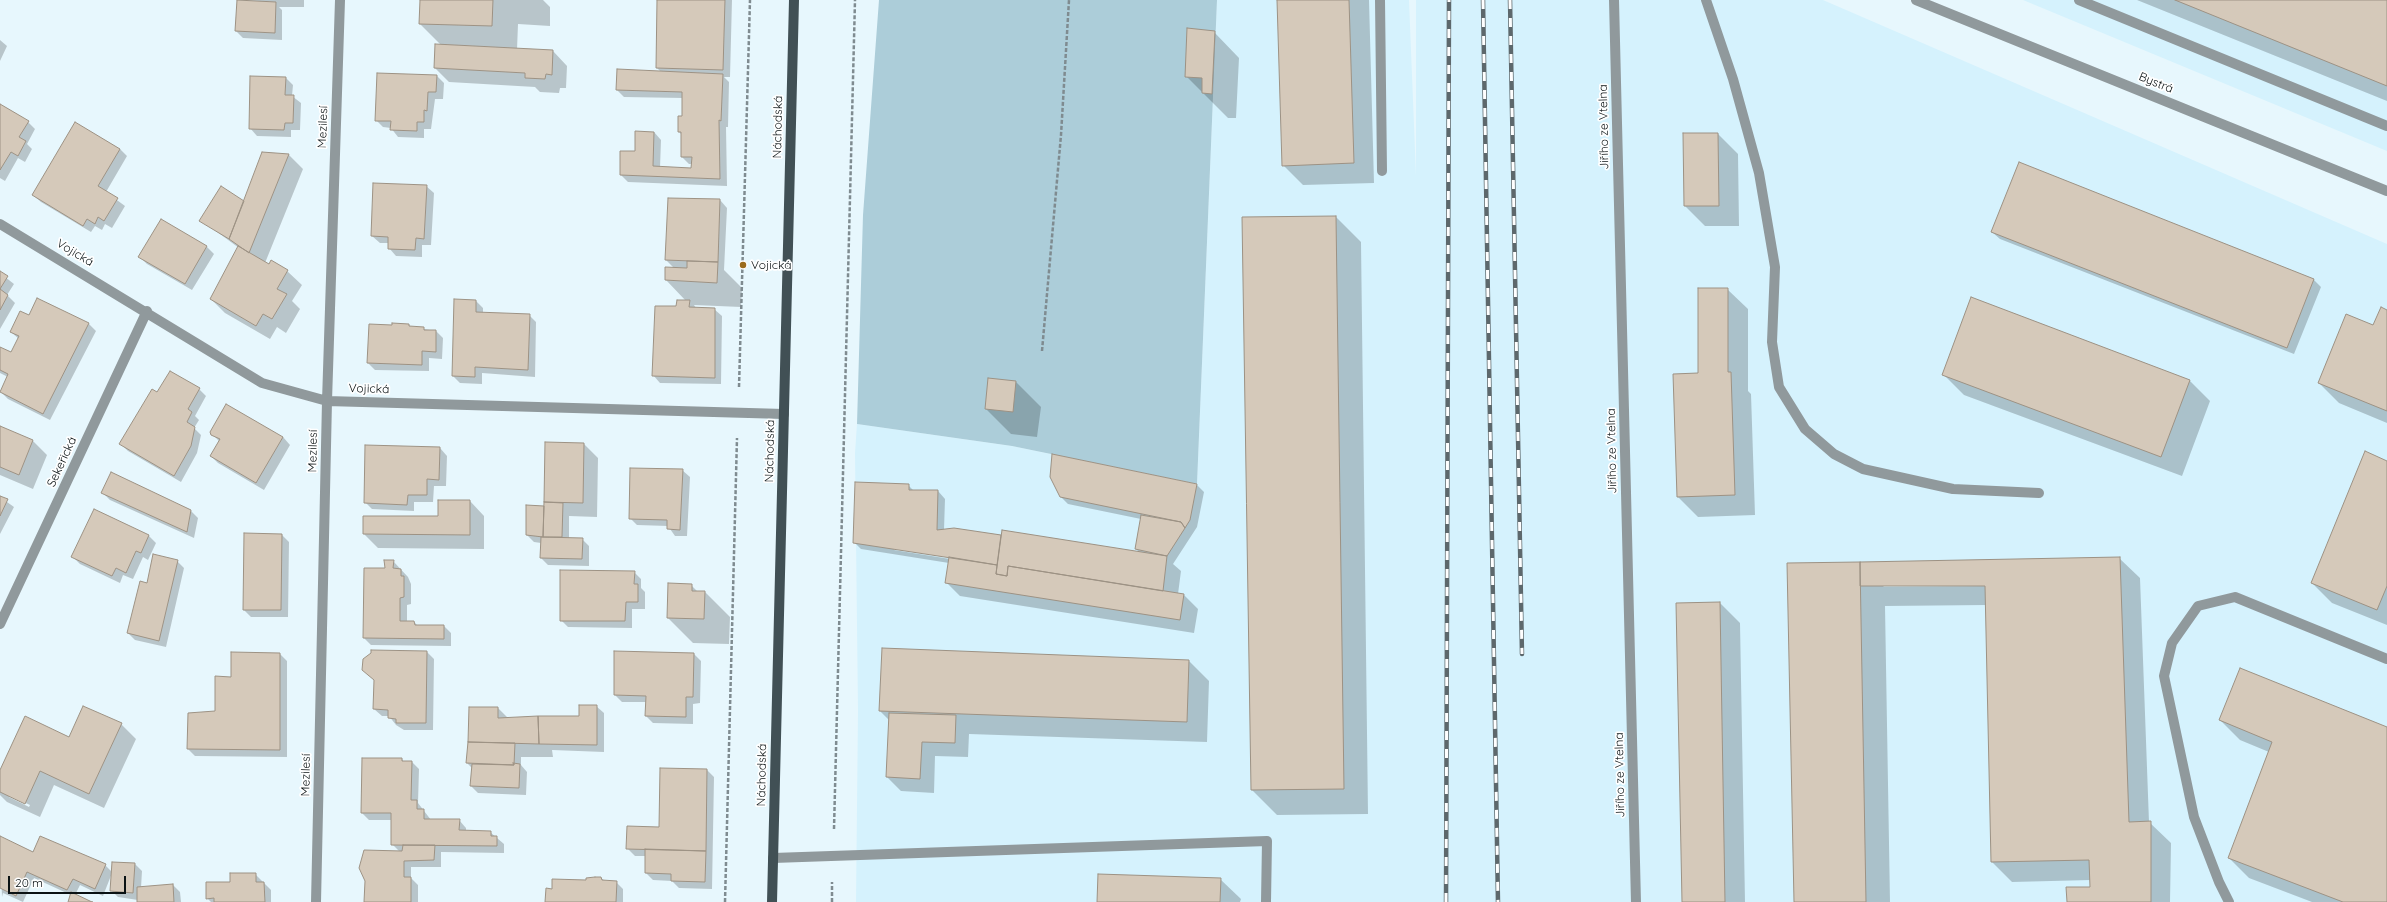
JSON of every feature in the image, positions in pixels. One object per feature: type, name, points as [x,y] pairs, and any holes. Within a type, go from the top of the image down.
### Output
[{"type":"main road","name":"Náchodská","points":[[772,902],[794,0]]},
{"type":"street","name":"Mezilesí","points":[[316,902],[327,401],[340,0]]},
{"type":"street","points":[[1380,0],[1382,171]]},
{"type":"street","name":"Jiřího ze Vtelna","points":[[1614,0],[1636,902]]},
{"type":"street","points":[[1706,0],[1711,20],[1733,79],[1760,173],[1775,267],[1772,342],[1779,387],[1805,429],[1834,454],[1863,469],[1953,489],[2038,492]]},
{"type":"street","name":"Bystrá","points":[[1916,0],[2387,191]]},
{"type":"street","points":[[2079,0],[2387,126]]},
{"type":"street","name":"Vojická","points":[[0,224],[147,311],[262,383],[327,401],[784,414]]},
{"type":"street","name":"Sekeřická","points":[[0,624],[147,311]]},
{"type":"street","points":[[2229,902],[2219,882],[2194,817],[2164,676],[2172,643],[2198,606],[2236,597],[2387,660]]},
{"type":"street","points":[[773,858],[1267,842],[1266,902]]},
{"type":"path","points":[[724,902],[750,0]]},
{"type":"path","points":[[832,902],[855,0]]},
{"type":"path","points":[[1042,352],[1061,135],[1069,0]]},
{"type":"shaded area","points":[[879,0],[1217,0],[1197,484],[1012,446],[857,424],[863,215]]},
{"type":"shaded area","points":[[1217,0],[1409,0],[1416,176],[1416,0],[1823,0],[2387,244],[2387,902],[856,902],[858,711],[855,453],[857,424],[1012,446],[1197,484]]},
{"type":"shaded area","points":[[2023,0],[2387,0],[2387,151]]},
{"type":"building","points":[[237,0],[276,2],[275,33],[235,31]]},
{"type":"building","points":[[420,0],[493,0],[492,26],[419,24]]},
{"type":"building","points":[[657,0],[725,0],[723,70],[656,68]]},
{"type":"building","points":[[1277,0],[1349,0],[1354,163],[1282,166]]},
{"type":"building","points":[[2175,0],[2387,0],[2387,86]]},
{"type":"building","points":[[1187,28],[1215,31],[1212,94],[1202,93],[1202,78],[1185,77]]},
{"type":"building","points":[[435,44],[553,50],[552,75],[546,74],[545,79],[525,78],[525,73],[434,68]]},
{"type":"building","points":[[617,69],[723,74],[721,121],[719,120],[720,179],[620,175],[620,151],[635,151],[635,131],[654,132],[653,166],[691,168],[692,157],[681,157],[681,132],[678,132],[678,116],[682,116],[682,92],[616,90]]},
{"type":"building","points":[[377,73],[437,75],[436,92],[428,92],[427,111],[424,110],[424,122],[417,122],[417,131],[390,130],[391,121],[375,121]]},
{"type":"building","points":[[250,76],[286,77],[285,95],[294,95],[293,123],[285,123],[284,130],[249,129]]},
{"type":"building","points":[[0,104],[29,121],[19,137],[26,141],[18,156],[11,152],[0,170]]},
{"type":"building","points":[[75,122],[120,149],[98,186],[118,198],[104,221],[98,217],[95,224],[87,219],[83,226],[32,195]]},
{"type":"building","points":[[1683,133],[1718,133],[1719,206],[1684,206]]},
{"type":"building","points":[[262,152],[289,154],[249,253],[229,239]]},
{"type":"building","points":[[2019,162],[2314,279],[2287,348],[1991,232]]},
{"type":"building","points":[[373,183],[427,185],[424,239],[416,238],[415,250],[388,249],[388,237],[371,236]]},
{"type":"building","points":[[221,186],[244,201],[229,239],[199,221]]},
{"type":"building","points":[[668,198],[720,199],[718,262],[665,260]]},
{"type":"building","points":[[1336,216],[1344,789],[1251,790],[1242,217]]},
{"type":"building","points":[[161,219],[207,246],[185,284],[138,257]]},
{"type":"building","points":[[238,246],[269,264],[271,260],[288,270],[277,289],[287,294],[272,319],[263,314],[256,326],[210,299]]},
{"type":"building","points":[[687,261],[718,262],[717,283],[665,280],[665,267],[687,268]]},
{"type":"building","points":[[0,271],[8,276],[0,289]]},
{"type":"building","points":[[1698,288],[1728,288],[1728,372],[1731,372],[1735,495],[1677,497],[1673,374],[1698,373]]},
{"type":"building","points":[[0,289],[8,295],[0,310]]},
{"type":"building","points":[[1971,297],[2190,380],[2161,457],[1942,375]]},
{"type":"building","points":[[37,298],[89,323],[43,414],[0,392],[8,374],[0,370],[0,347],[11,352],[19,336],[10,332],[20,311],[29,315]]},
{"type":"building","points":[[454,299],[476,300],[476,312],[530,314],[528,370],[475,367],[475,377],[452,376]]},
{"type":"building","points":[[677,300],[690,300],[689,307],[715,308],[715,378],[652,376],[655,306],[676,306]]},
{"type":"building","points":[[2381,307],[2387,310],[2387,411],[2318,383],[2346,314],[2373,325]]},
{"type":"building","points":[[392,323],[424,327],[424,330],[436,330],[436,352],[422,351],[422,365],[367,363],[369,324],[392,325]]},
{"type":"building","points":[[170,371],[200,388],[188,409],[192,412],[187,422],[195,427],[191,446],[174,476],[119,444],[152,389],[157,392]]},
{"type":"building","points":[[988,378],[1016,381],[1013,412],[985,409]]},
{"type":"building","points":[[226,404],[283,437],[256,483],[210,456],[220,439],[211,435],[210,432]]},
{"type":"building","points":[[0,426],[33,440],[19,475],[0,467]]},
{"type":"building","points":[[545,442],[584,443],[583,503],[544,502]]},
{"type":"building","points":[[365,445],[440,447],[439,480],[427,479],[427,495],[408,495],[407,505],[364,503]]},
{"type":"building","points":[[2365,451],[2387,461],[2387,586],[2377,610],[2311,583]]},
{"type":"building","points":[[1052,454],[1197,484],[1190,520],[1185,528],[1181,522],[1060,497],[1050,477]]},
{"type":"building","points":[[630,468],[683,469],[680,530],[667,529],[667,520],[629,519]]},
{"type":"building","points":[[111,472],[191,510],[187,532],[101,493]]},
{"type":"building","points":[[855,482],[909,484],[909,490],[938,490],[937,530],[954,528],[1001,535],[997,565],[853,543]]},
{"type":"building","points":[[0,496],[8,499],[0,516]]},
{"type":"building","points":[[438,500],[470,500],[470,535],[363,534],[363,516],[438,516]]},
{"type":"building","points":[[544,502],[563,503],[562,537],[543,537]]},
{"type":"building","points":[[526,505],[544,506],[543,537],[526,535]]},
{"type":"building","points":[[94,509],[149,535],[141,553],[136,551],[126,573],[116,568],[112,576],[71,557]]},
{"type":"building","points":[[1141,515],[1181,522],[1185,528],[1167,556],[1135,549]]},
{"type":"building","points":[[1002,530],[1167,556],[1163,591],[1008,566],[1007,576],[996,574]]},
{"type":"building","points":[[244,533],[282,534],[281,610],[243,610]]},
{"type":"building","points":[[541,537],[583,538],[582,559],[540,558]]},
{"type":"building","points":[[153,554],[178,560],[159,641],[127,633],[140,581],[147,583]]},
{"type":"building","points":[[949,557],[997,565],[996,574],[1007,576],[1008,566],[1184,594],[1180,620],[945,583]]},
{"type":"building","points":[[2120,557],[2129,822],[2151,821],[2151,902],[2067,902],[2066,887],[2090,887],[2089,860],[1991,862],[1985,586],[1860,586],[1860,562]]},
{"type":"building","points":[[384,560],[394,560],[393,568],[401,569],[401,576],[404,576],[404,597],[400,598],[400,621],[414,621],[415,625],[444,625],[444,639],[363,638],[364,568],[385,568]]},
{"type":"building","points":[[1860,562],[1866,902],[1794,902],[1787,563]]},
{"type":"building","points":[[560,570],[635,571],[634,584],[638,584],[638,602],[626,602],[625,621],[560,621]]},
{"type":"building","points":[[668,583],[692,584],[692,591],[705,591],[704,619],[667,618]]},
{"type":"building","points":[[1720,602],[1725,902],[1682,902],[1676,603]]},
{"type":"building","points":[[882,648],[1189,660],[1187,722],[879,711]]},
{"type":"building","points":[[371,650],[427,651],[426,723],[396,723],[396,719],[388,718],[388,710],[373,709],[374,680],[362,670],[363,659],[371,653]]},
{"type":"building","points":[[614,651],[694,653],[693,697],[686,697],[686,717],[645,716],[646,696],[614,695]]},
{"type":"building","points":[[231,652],[280,653],[280,750],[187,749],[188,713],[215,711],[215,676],[231,677]]},
{"type":"building","points":[[2240,668],[2387,727],[2387,902],[2343,902],[2228,858],[2272,742],[2219,720]]},
{"type":"building","points":[[579,705],[597,705],[597,745],[539,744],[538,716],[579,716]]},
{"type":"building","points":[[83,706],[122,723],[89,794],[40,771],[25,804],[0,792],[0,770],[25,716],[69,737]]},
{"type":"building","points":[[469,707],[498,707],[498,718],[538,716],[539,744],[468,742]]},
{"type":"building","points":[[889,713],[956,715],[955,743],[922,742],[920,779],[886,777]]},
{"type":"building","points":[[468,742],[515,743],[514,765],[466,763]]},
{"type":"building","points":[[362,758],[402,758],[402,761],[412,761],[411,800],[417,800],[417,809],[424,809],[424,819],[460,819],[459,830],[491,831],[491,836],[497,836],[497,846],[391,845],[391,813],[361,813]]},
{"type":"building","points":[[513,763],[520,764],[519,788],[470,786],[472,764],[514,765]]},
{"type":"building","points":[[660,768],[707,769],[706,851],[626,849],[627,826],[659,827]]},
{"type":"building","points":[[0,836],[33,852],[40,836],[106,864],[95,889],[73,879],[67,890],[27,872],[16,896],[0,888]]},
{"type":"building","points":[[403,845],[435,845],[434,860],[404,861],[404,877],[411,877],[411,902],[364,902],[365,881],[359,868],[364,850],[402,851]]},
{"type":"building","points":[[645,849],[706,851],[705,882],[671,881],[671,874],[645,873]]},
{"type":"building","points":[[112,862],[135,863],[133,893],[110,891]]},
{"type":"building","points":[[230,873],[256,873],[256,882],[264,882],[265,902],[214,902],[214,898],[206,899],[206,882],[230,882]]},
{"type":"building","points":[[1098,874],[1221,878],[1220,902],[1097,902]]},
{"type":"building","points":[[601,877],[602,880],[617,881],[616,902],[545,902],[546,888],[552,889],[552,879],[586,880],[586,878]]},
{"type":"building","points":[[173,884],[174,902],[137,902],[137,887]]},
{"type":"building","points":[[71,892],[92,902],[68,902]]},
{"type":"railway","points":[[1446,902],[1449,0]]},
{"type":"railway","points":[[1483,0],[1498,902]]},
{"type":"railway","points":[[1510,0],[1522,654]]},
{"type":"place","name":"Vojická","points":[[743,265]]}]
